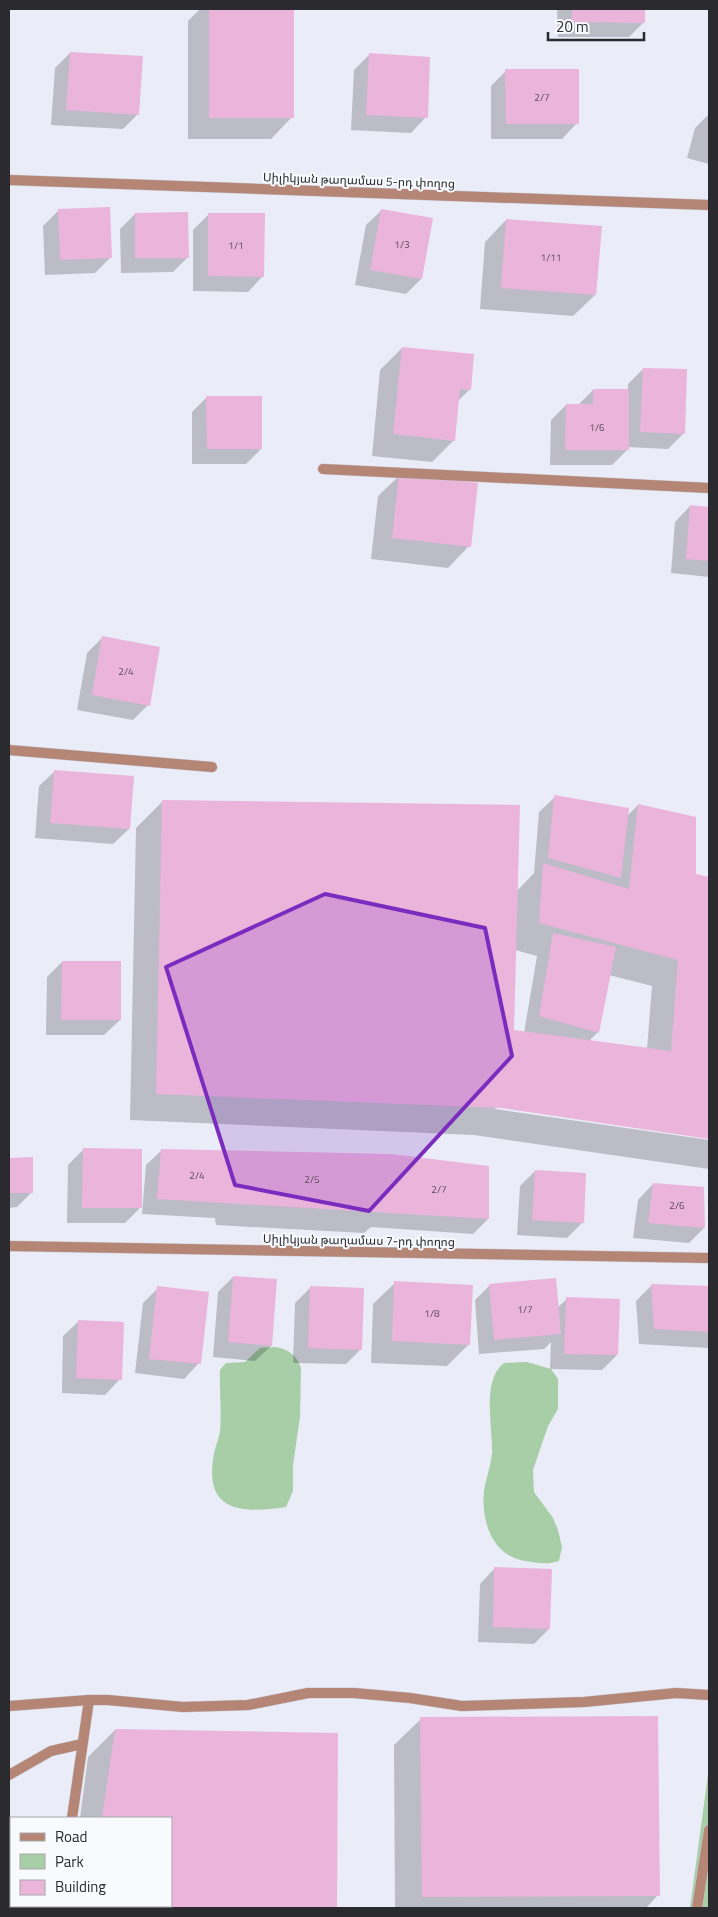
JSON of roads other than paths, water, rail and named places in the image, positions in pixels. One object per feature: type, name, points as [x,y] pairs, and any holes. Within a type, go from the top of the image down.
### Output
[{"type":"street","name":"Սիլիկյան թաղամաս 5-րդ փողոց","points":[[9,180],[709,205]]},
{"type":"street","points":[[323,470],[709,488]]},
{"type":"street","points":[[9,750],[212,767]]},
{"type":"street","name":"Սիլիկյան թաղամաս 7-րդ փողոց","points":[[9,1246],[709,1258]]},
{"type":"street","points":[[9,1706],[88,1700],[183,1707],[248,1705],[308,1693],[410,1698],[462,1706],[584,1702],[676,1694],[709,1694]]},
{"type":"street","points":[[72,1817],[88,1700]]},
{"type":"street","points":[[9,1775],[52,1751],[82,1744]]},
{"type":"street","points":[[697,1908],[709,1830]]}]
